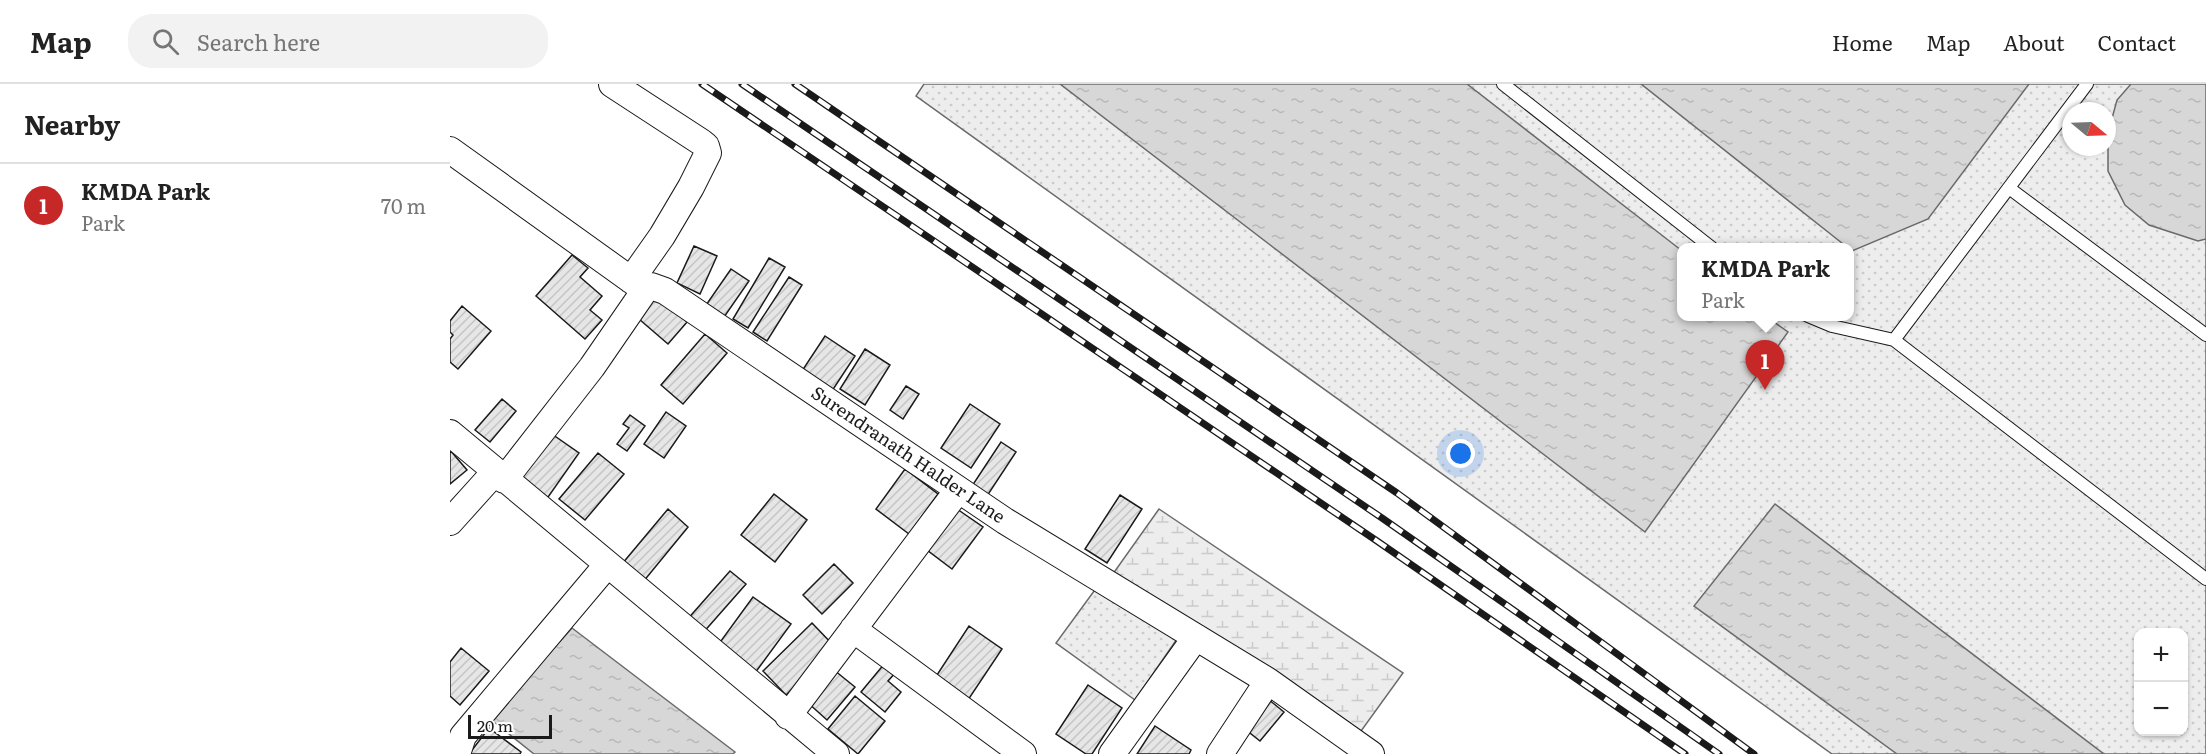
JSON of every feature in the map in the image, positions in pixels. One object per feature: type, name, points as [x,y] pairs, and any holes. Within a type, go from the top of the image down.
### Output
[{"type":"street","points":[[450,522],[499,476],[592,367],[708,153],[706,146],[701,142],[612,84]]},
{"type":"street","points":[[450,150],[638,285]]},
{"type":"street","name":"Surendranath Halder Lane","points":[[638,285],[651,286],[664,291],[958,490],[1268,681],[1371,754]]},
{"type":"street","points":[[450,433],[836,754]]},
{"type":"street","points":[[788,716],[958,490]]},
{"type":"street","points":[[457,754],[463,736],[607,565]]},
{"type":"street","points":[[853,629],[1023,754]]},
{"type":"street","points":[[1112,754],[1196,637]]},
{"type":"street","points":[[1220,754],[1268,681]]},
{"type":"lane","points":[[1503,84],[1706,243]]},
{"type":"lane","points":[[1894,340],[2087,84]]},
{"type":"lane","points":[[2009,188],[2206,335]]},
{"type":"lane","points":[[1820,321],[1832,326],[1894,340],[2206,579]]},
{"type":"green space","points":[[924,84],[2206,84],[2206,754],[1832,754],[916,96]]},
{"type":"green space","points":[[1159,509],[1403,673],[1356,738],[1110,578]]},
{"type":"green space","points":[[1097,587],[1179,636],[1135,700],[1056,643]]},
{"type":"water","points":[[1060,84],[1467,84],[1677,247],[1677,321],[1773,321],[1788,332],[1645,532]]},
{"type":"water","points":[[1641,84],[2029,84],[1928,219],[1854,250],[1854,243],[1842,243]]},
{"type":"water","points":[[2131,84],[2206,84],[2206,239],[2198,241],[2149,225],[2125,205],[2108,171],[2108,156],[2116,156],[2117,100]]},
{"type":"water","points":[[1775,504],[2104,754],[1897,754],[1694,606]]},
{"type":"water","points":[[572,628],[735,752],[733,754],[534,754],[490,719]]},
{"type":"building","points":[[694,246],[717,256],[700,294],[677,283]]},
{"type":"building","points":[[572,255],[588,268],[580,277],[602,296],[590,310],[602,320],[585,339],[536,296]]},
{"type":"building","points":[[769,258],[785,267],[748,328],[733,319]]},
{"type":"building","points":[[731,269],[749,281],[722,320],[704,308]]},
{"type":"building","points":[[789,277],[802,285],[767,341],[753,332]]},
{"type":"building","points":[[652,291],[687,322],[668,344],[632,313]]},
{"type":"building","points":[[462,306],[491,331],[458,369],[450,362],[450,339],[453,335],[450,332],[450,321]]},
{"type":"building","points":[[705,334],[727,353],[683,404],[661,385]]},
{"type":"building","points":[[825,336],[855,356],[830,394],[800,374]]},
{"type":"building","points":[[865,349],[890,365],[865,405],[840,389]]},
{"type":"building","points":[[906,386],[919,394],[903,419],[890,410]]},
{"type":"building","points":[[502,399],[516,411],[490,442],[475,430]]},
{"type":"building","points":[[970,404],[1000,424],[971,468],[941,448]]},
{"type":"building","points":[[666,412],[686,426],[664,458],[644,444]]},
{"type":"building","points":[[630,415],[645,426],[627,451],[617,444],[629,428],[623,424]]},
{"type":"building","points":[[549,432],[579,453],[546,500],[516,478]]},
{"type":"building","points":[[1001,442],[1016,452],[987,496],[972,486]]},
{"type":"building","points":[[450,450],[467,470],[450,484]]},
{"type":"building","points":[[598,453],[624,474],[585,520],[559,499]]},
{"type":"building","points":[[905,469],[938,494],[909,534],[876,509]]},
{"type":"building","points":[[774,494],[807,520],[775,562],[741,535]]},
{"type":"building","points":[[1120,495],[1142,509],[1107,563],[1085,549]]},
{"type":"building","points":[[668,509],[688,527],[643,582],[622,564]]},
{"type":"building","points":[[957,509],[983,527],[952,569],[927,550]]},
{"type":"building","points":[[834,564],[853,583],[822,614],[803,595]]},
{"type":"building","points":[[730,571],[746,584],[702,634],[686,621]]},
{"type":"building","points":[[753,597],[791,624],[755,673],[718,645]]},
{"type":"building","points":[[812,623],[835,647],[786,695],[763,671]]},
{"type":"building","points":[[969,626],[1002,649],[966,703],[933,681]]},
{"type":"building","points":[[461,648],[489,671],[460,705],[450,696],[450,662]]},
{"type":"building","points":[[885,663],[896,672],[888,681],[901,692],[885,712],[861,692]]},
{"type":"building","points":[[834,670],[855,687],[827,720],[807,702]]},
{"type":"building","points":[[1088,685],[1122,708],[1092,754],[1086,754],[1056,734]]},
{"type":"building","points":[[855,696],[885,721],[858,754],[828,729]]},
{"type":"building","points":[[1268,699],[1284,712],[1260,741],[1245,729]]},
{"type":"building","points":[[1155,726],[1191,750],[1189,754],[1137,754]]},
{"type":"building","points":[[489,728],[521,752],[520,754],[469,754]]},
{"type":"railway","points":[[702,84],[1377,541],[1685,754]]},
{"type":"railway","points":[[742,84],[1382,518],[1719,754]]},
{"type":"railway","points":[[795,84],[1397,493],[1754,754]]},
{"type":"place","name":"KMDA Park","points":[[1765,390]]}]
